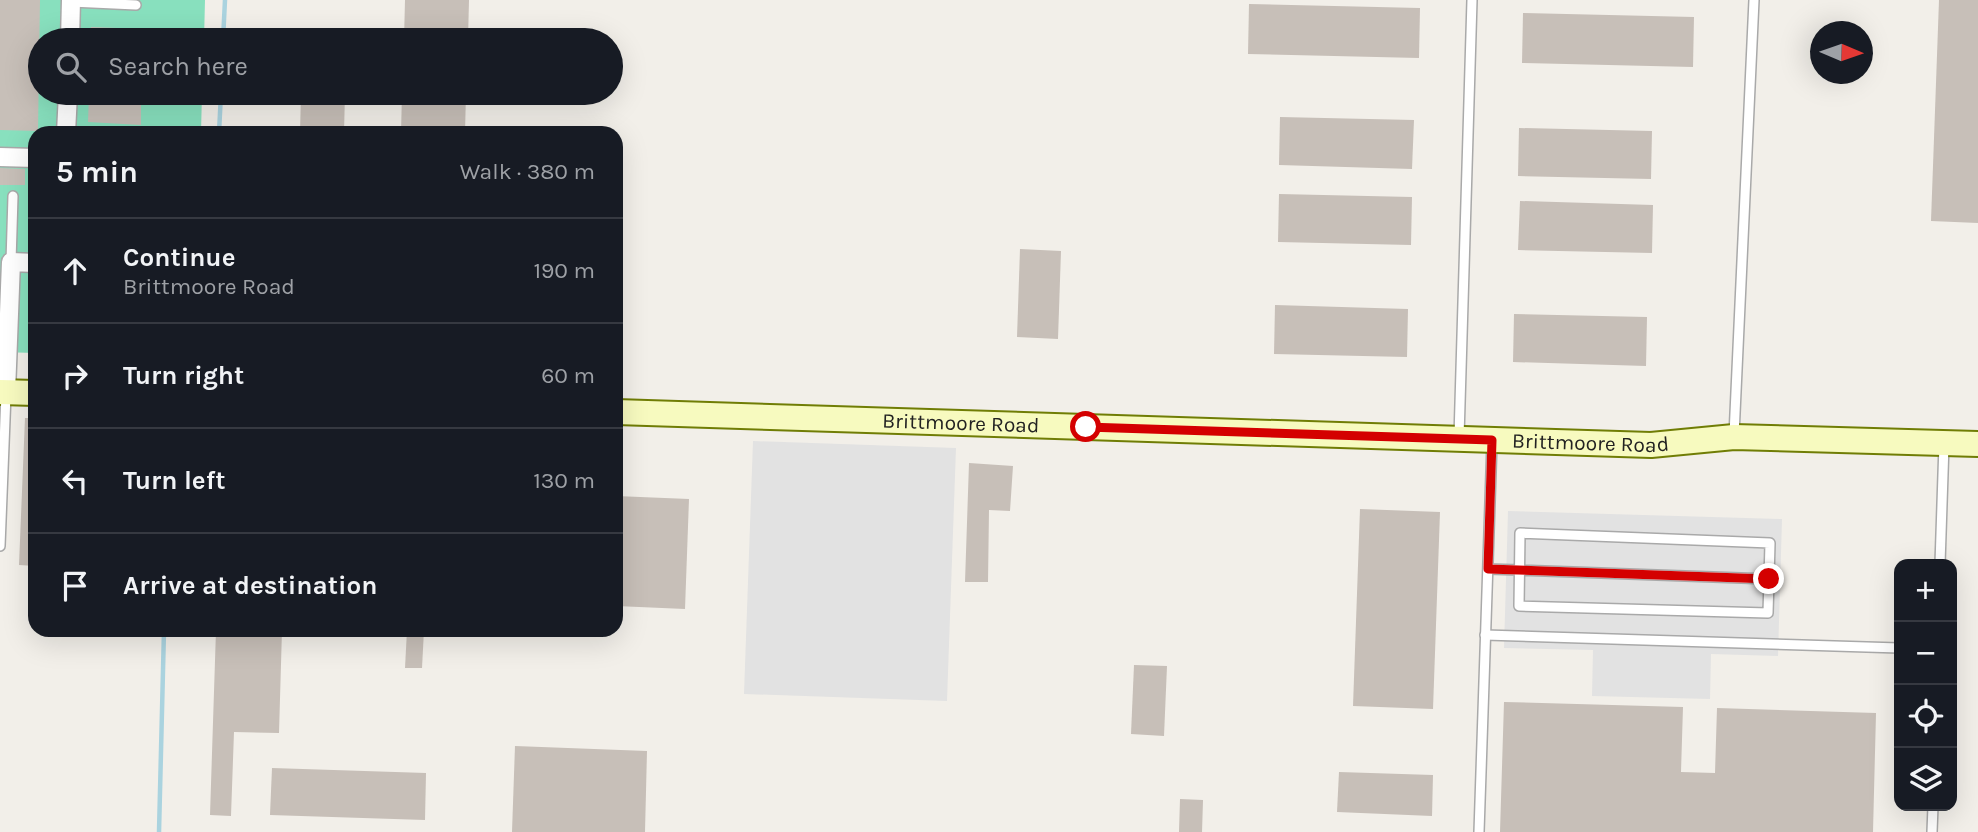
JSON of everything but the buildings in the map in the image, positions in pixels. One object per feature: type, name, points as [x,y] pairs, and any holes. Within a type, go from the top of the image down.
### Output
[{"type":"main road","points":[[3,392],[28,393]]},
{"type":"main road","name":"Brittmoore Road","points":[[623,412],[1651,445],[1734,437],[1978,444]]},
{"type":"street","points":[[70,28],[71,1]]},
{"type":"street","points":[[66,126],[67,105]]},
{"type":"street","points":[[0,157],[28,158]]},
{"type":"street","points":[[3,392],[10,262],[28,263]]},
{"type":"lane","points":[[1459,439],[1472,0]]},
{"type":"lane","points":[[1734,437],[1754,0]]},
{"type":"lane","points":[[71,1],[136,5]]},
{"type":"lane","points":[[10,262],[13,196]]},
{"type":"lane","points":[[0,546],[3,392]]},
{"type":"lane","points":[[1479,832],[1492,440]]},
{"type":"lane","points":[[1940,559],[1944,443]]},
{"type":"lane","points":[[1520,533],[1770,543],[1769,579],[1768,613],[1518,607],[1520,533]]},
{"type":"lane","points":[[1488,569],[1769,579]]},
{"type":"lane","points":[[1485,635],[1894,648]]},
{"type":"lane","points":[[1932,832],[1933,811]]},
{"type":"green space","points":[[0,0],[205,0],[204,28],[28,28],[28,105],[202,105],[201,126],[28,126],[28,353],[0,352]]},
{"type":"shaded area","points":[[753,441],[956,448],[947,701],[744,694]]},
{"type":"shaded area","points":[[1508,511],[1782,519],[1778,656],[1711,654],[1710,699],[1592,696],[1593,650],[1504,648]]},
{"type":"waterway","points":[[224,28],[225,0]]},
{"type":"waterway","points":[[219,126],[220,105]]},
{"type":"waterway","points":[[159,832],[164,637]]},
{"type":"route","points":[[1086,427],[1492,440],[1488,569],[1769,579]]}]
